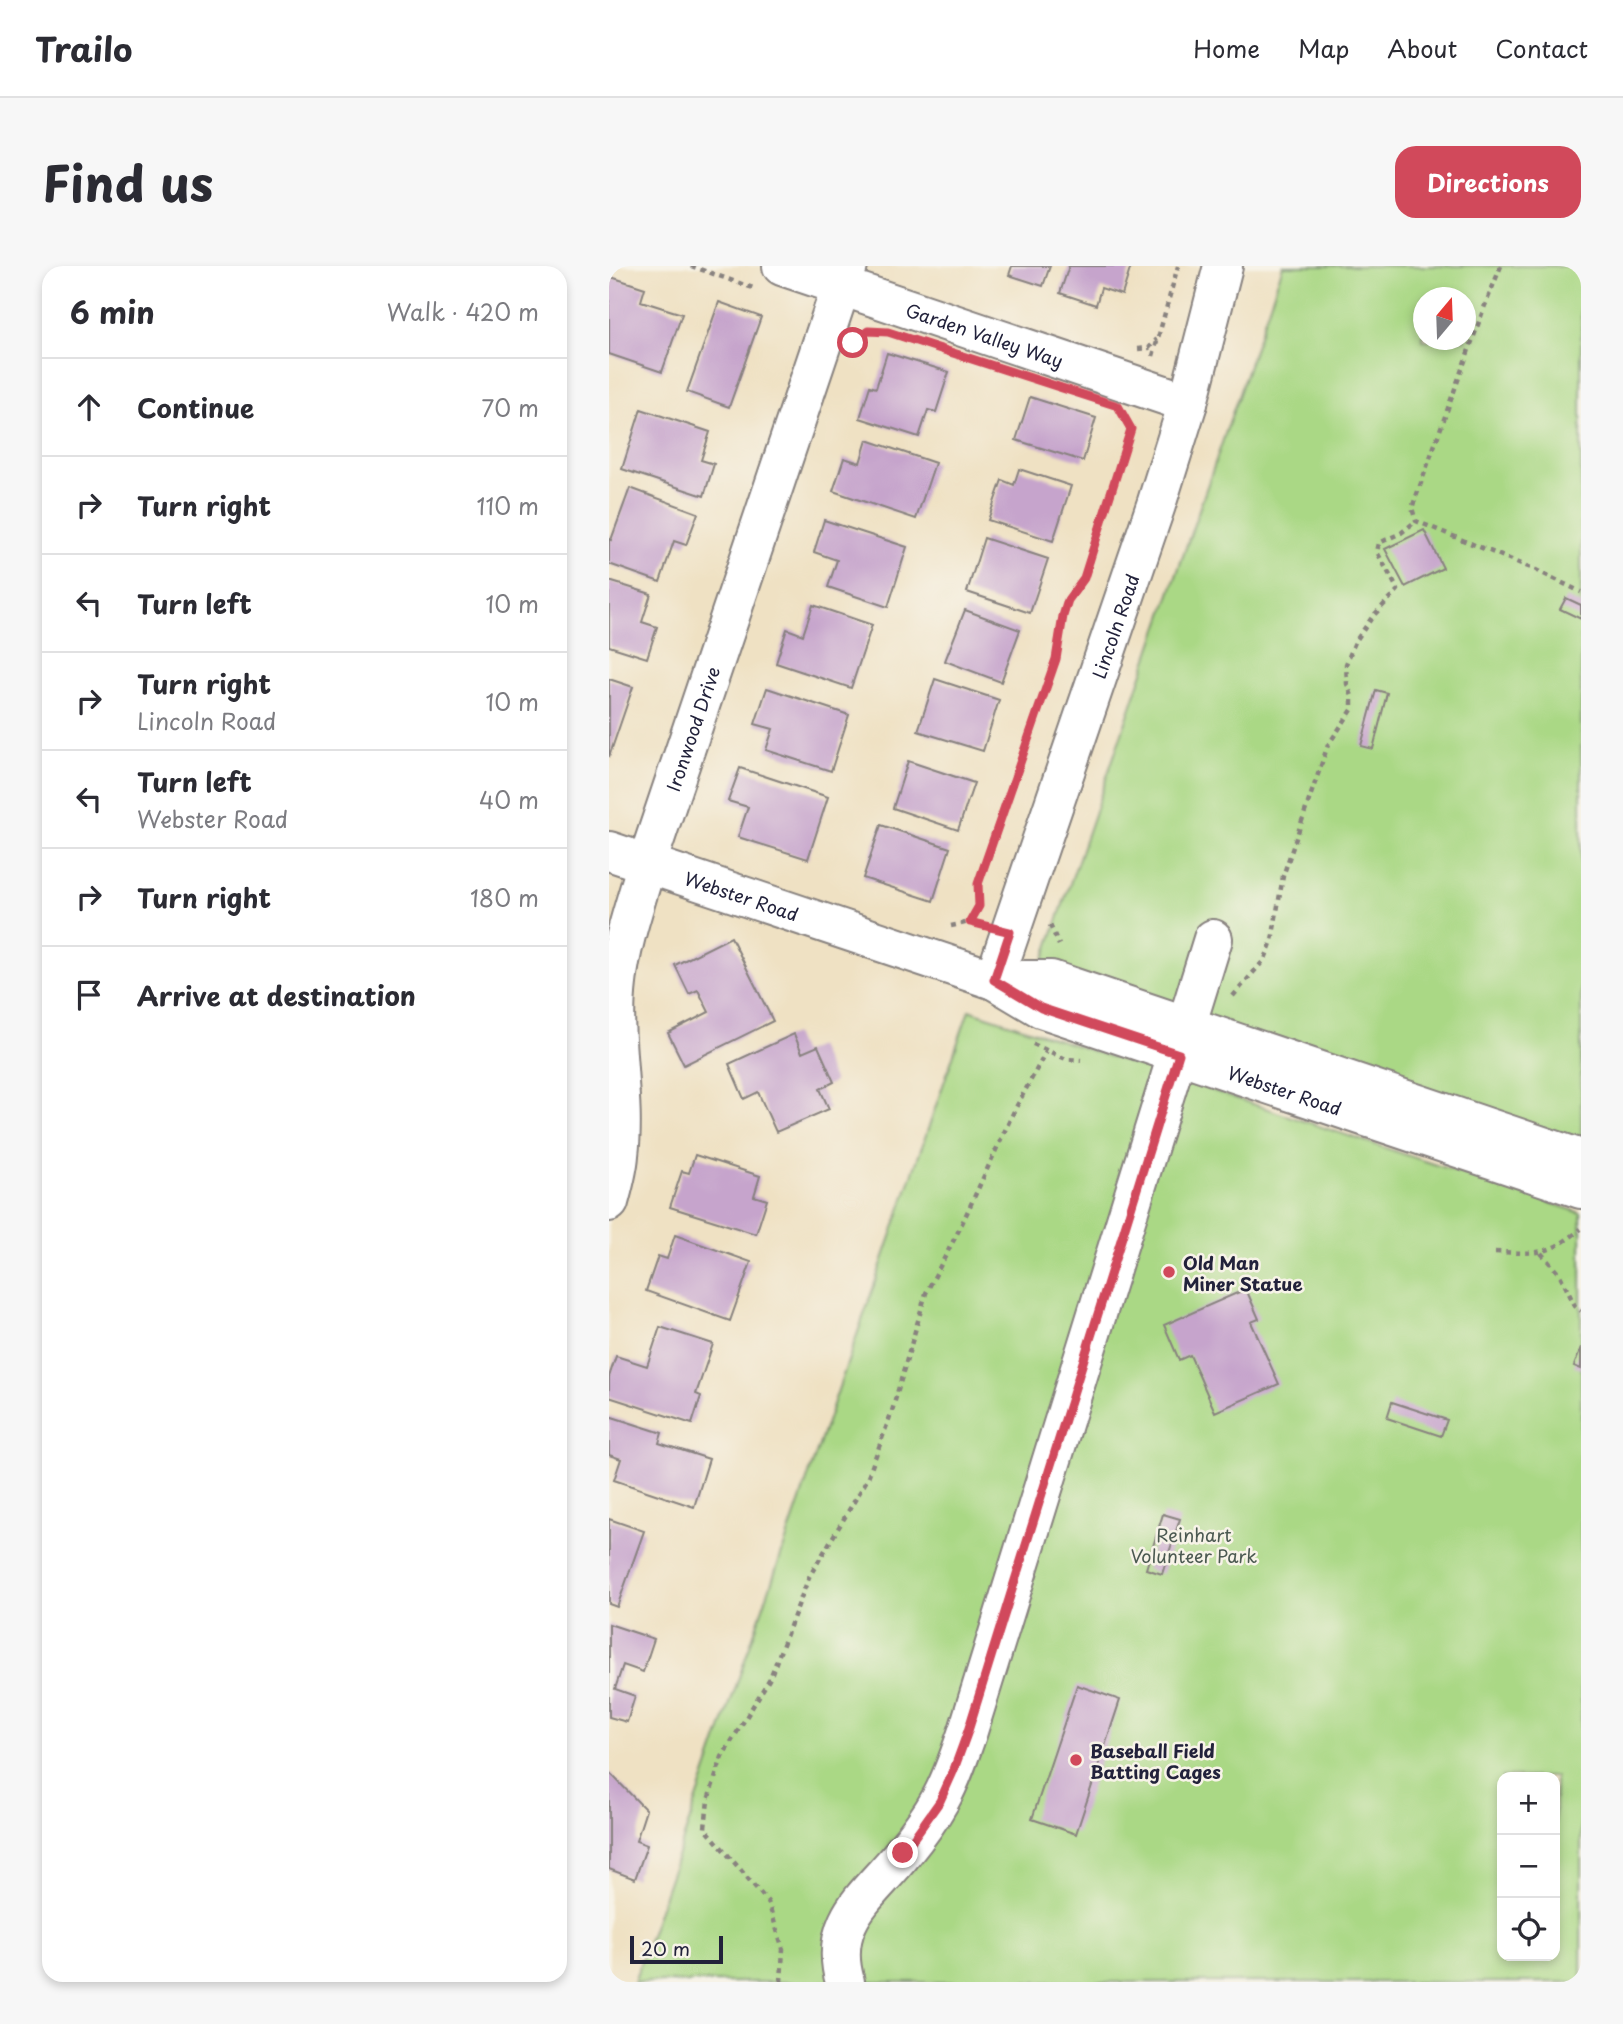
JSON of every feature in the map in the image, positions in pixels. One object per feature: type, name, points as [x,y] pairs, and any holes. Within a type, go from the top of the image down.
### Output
[{"type":"street","name":"Lincoln Road","points":[[994,980],[1156,505],[1188,403],[1223,266]]},
{"type":"street","name":"Garden Valley Way","points":[[774,279],[845,275],[1134,403],[1188,403]]},
{"type":"street","name":"Ironwood Drive","points":[[609,1202],[619,1155],[620,1111],[615,1021],[617,982],[646,863],[845,275]]},
{"type":"street","name":"Webster Road","points":[[609,852],[994,980],[1051,980],[1581,1159]]},
{"type":"street","points":[[845,1982],[840,1958],[842,1936],[849,1917],[863,1896],[903,1853],[940,1801],[953,1772],[1064,1426],[1213,939]]},
{"type":"street","name":"Webster Road","points":[[1188,1026],[1581,1189]]},
{"type":"path","points":[[691,266],[774,279]]},
{"type":"path","points":[[1071,949],[970,922],[979,906],[978,884],[1056,659],[1068,600],[1084,578],[1131,429],[1134,403],[1178,266]]},
{"type":"path","points":[[1416,521],[1412,508],[1501,266]]},
{"type":"path","points":[[1131,429],[1134,403]]},
{"type":"path","points":[[1416,521],[1536,570],[1581,592]]},
{"type":"path","points":[[1188,1026],[1219,1013],[1265,959],[1272,941],[1283,876],[1328,745],[1352,710],[1346,664],[1355,642],[1373,616],[1398,590],[1377,552],[1379,543],[1401,533],[1416,521]]},
{"type":"path","points":[[1049,921],[1058,945]]},
{"type":"path","points":[[781,1982],[783,1949],[768,1902],[705,1828],[708,1800],[722,1757],[770,1678],[809,1577],[867,1480],[892,1411],[926,1293],[959,1230],[1014,1111],[1047,1052]]},
{"type":"path","points":[[1495,1252],[1541,1253],[1559,1246],[1581,1229]]},
{"type":"path","points":[[1541,1253],[1560,1275],[1575,1306],[1581,1311]]},
{"type":"green space","points":[[1283,266],[1581,266],[1581,1144],[1042,965]]},
{"type":"green space","name":"Reinhart Volunteer Park","points":[[969,1010],[1581,1213],[1581,1982],[634,1982]]},
{"type":"building","points":[[1012,266],[1050,266],[1043,286],[1009,275]]},
{"type":"building","points":[[1069,266],[1131,266],[1122,295],[1101,288],[1096,305],[1060,293]]},
{"type":"building","points":[[611,277],[645,288],[641,301],[682,314],[662,372],[609,354]]},
{"type":"building","points":[[719,302],[761,317],[729,407],[687,392]]},
{"type":"building","points":[[887,353],[949,372],[936,412],[928,410],[919,437],[860,418],[870,386],[876,388]]},
{"type":"building","points":[[1030,397],[1096,418],[1083,461],[1016,440]]},
{"type":"building","points":[[641,409],[710,432],[701,460],[714,464],[704,496],[622,469]]},
{"type":"building","points":[[867,440],[935,463],[916,519],[833,491],[844,458],[860,463]]},
{"type":"building","points":[[1019,469],[1071,486],[1053,541],[988,520],[1002,480],[1014,485]]},
{"type":"building","points":[[630,488],[698,513],[686,545],[674,541],[660,582],[609,564],[609,539],[611,540]]},
{"type":"building","points":[[824,520],[907,547],[888,607],[828,587],[837,560],[814,552]]},
{"type":"building","points":[[1424,530],[1443,568],[1405,587],[1385,549]]},
{"type":"building","points":[[984,538],[1048,559],[1030,613],[967,592]]},
{"type":"building","points":[[609,581],[651,594],[642,622],[657,627],[647,658],[609,646]]},
{"type":"building","points":[[1566,598],[1581,605],[1581,619],[1560,609]]},
{"type":"building","points":[[813,605],[872,625],[851,688],[776,663],[787,629],[803,635]]},
{"type":"building","points":[[965,610],[1020,630],[1001,682],[945,661]]},
{"type":"building","points":[[609,679],[633,687],[609,757]]},
{"type":"building","points":[[935,679],[999,700],[983,751],[918,731]]},
{"type":"building","points":[[767,688],[849,715],[831,771],[766,750],[773,729],[755,724]]},
{"type":"building","points":[[1376,690],[1387,693],[1373,749],[1361,746]]},
{"type":"building","points":[[908,761],[974,783],[958,830],[893,808]]},
{"type":"building","points":[[740,768],[828,797],[808,859],[738,837],[748,807],[728,801]]},
{"type":"building","points":[[881,825],[950,848],[933,901],[863,878]]},
{"type":"building","points":[[731,937],[773,1021],[684,1065],[668,1033],[709,1012],[698,990],[689,994],[675,965]]},
{"type":"building","points":[[794,1034],[802,1053],[818,1046],[834,1082],[820,1089],[829,1109],[776,1132],[758,1092],[744,1099],[729,1064]]},
{"type":"building","points":[[695,1155],[760,1176],[754,1196],[767,1200],[756,1234],[670,1207],[682,1171],[689,1173]]},
{"type":"building","points":[[675,1235],[751,1262],[730,1321],[646,1291],[658,1256],[667,1259]]},
{"type":"building","points":[[1246,1289],[1259,1319],[1251,1322],[1279,1384],[1215,1412],[1190,1355],[1179,1360],[1164,1325]]},
{"type":"building","points":[[660,1327],[713,1344],[696,1394],[701,1396],[692,1424],[609,1397],[609,1377],[616,1356],[647,1366]]},
{"type":"building","points":[[1581,1347],[1581,1369],[1574,1366]]},
{"type":"building","points":[[1392,1402],[1447,1420],[1441,1436],[1387,1418]]},
{"type":"building","points":[[609,1416],[662,1433],[659,1443],[709,1459],[694,1507],[614,1480],[621,1459],[609,1455]]},
{"type":"building","points":[[1163,1514],[1180,1519],[1162,1574],[1146,1569]]},
{"type":"building","points":[[609,1519],[644,1531],[617,1607],[609,1604]]},
{"type":"building","points":[[609,1624],[654,1639],[643,1672],[623,1665],[615,1689],[635,1696],[627,1722],[609,1717]]},
{"type":"building","name":"Baseball Field Batting Cages","points":[[1077,1685],[1120,1700],[1076,1834],[1032,1819]]},
{"type":"building","points":[[609,1772],[646,1810],[636,1841],[647,1845],[635,1879],[609,1869]]},
{"type":"place","name":"Old Man Miner Statue","points":[[1169,1272]]},
{"type":"place","name":"Baseball Field Batting Cages","points":[[1076,1760]]},
{"type":"route","points":[[853,343],[868,331],[888,332],[1118,406],[1131,429],[1084,578],[1068,600],[1056,659],[978,884],[979,906],[970,922],[1010,932],[994,980],[1041,1008],[1179,1054],[968,1731],[940,1801],[903,1853]]}]
